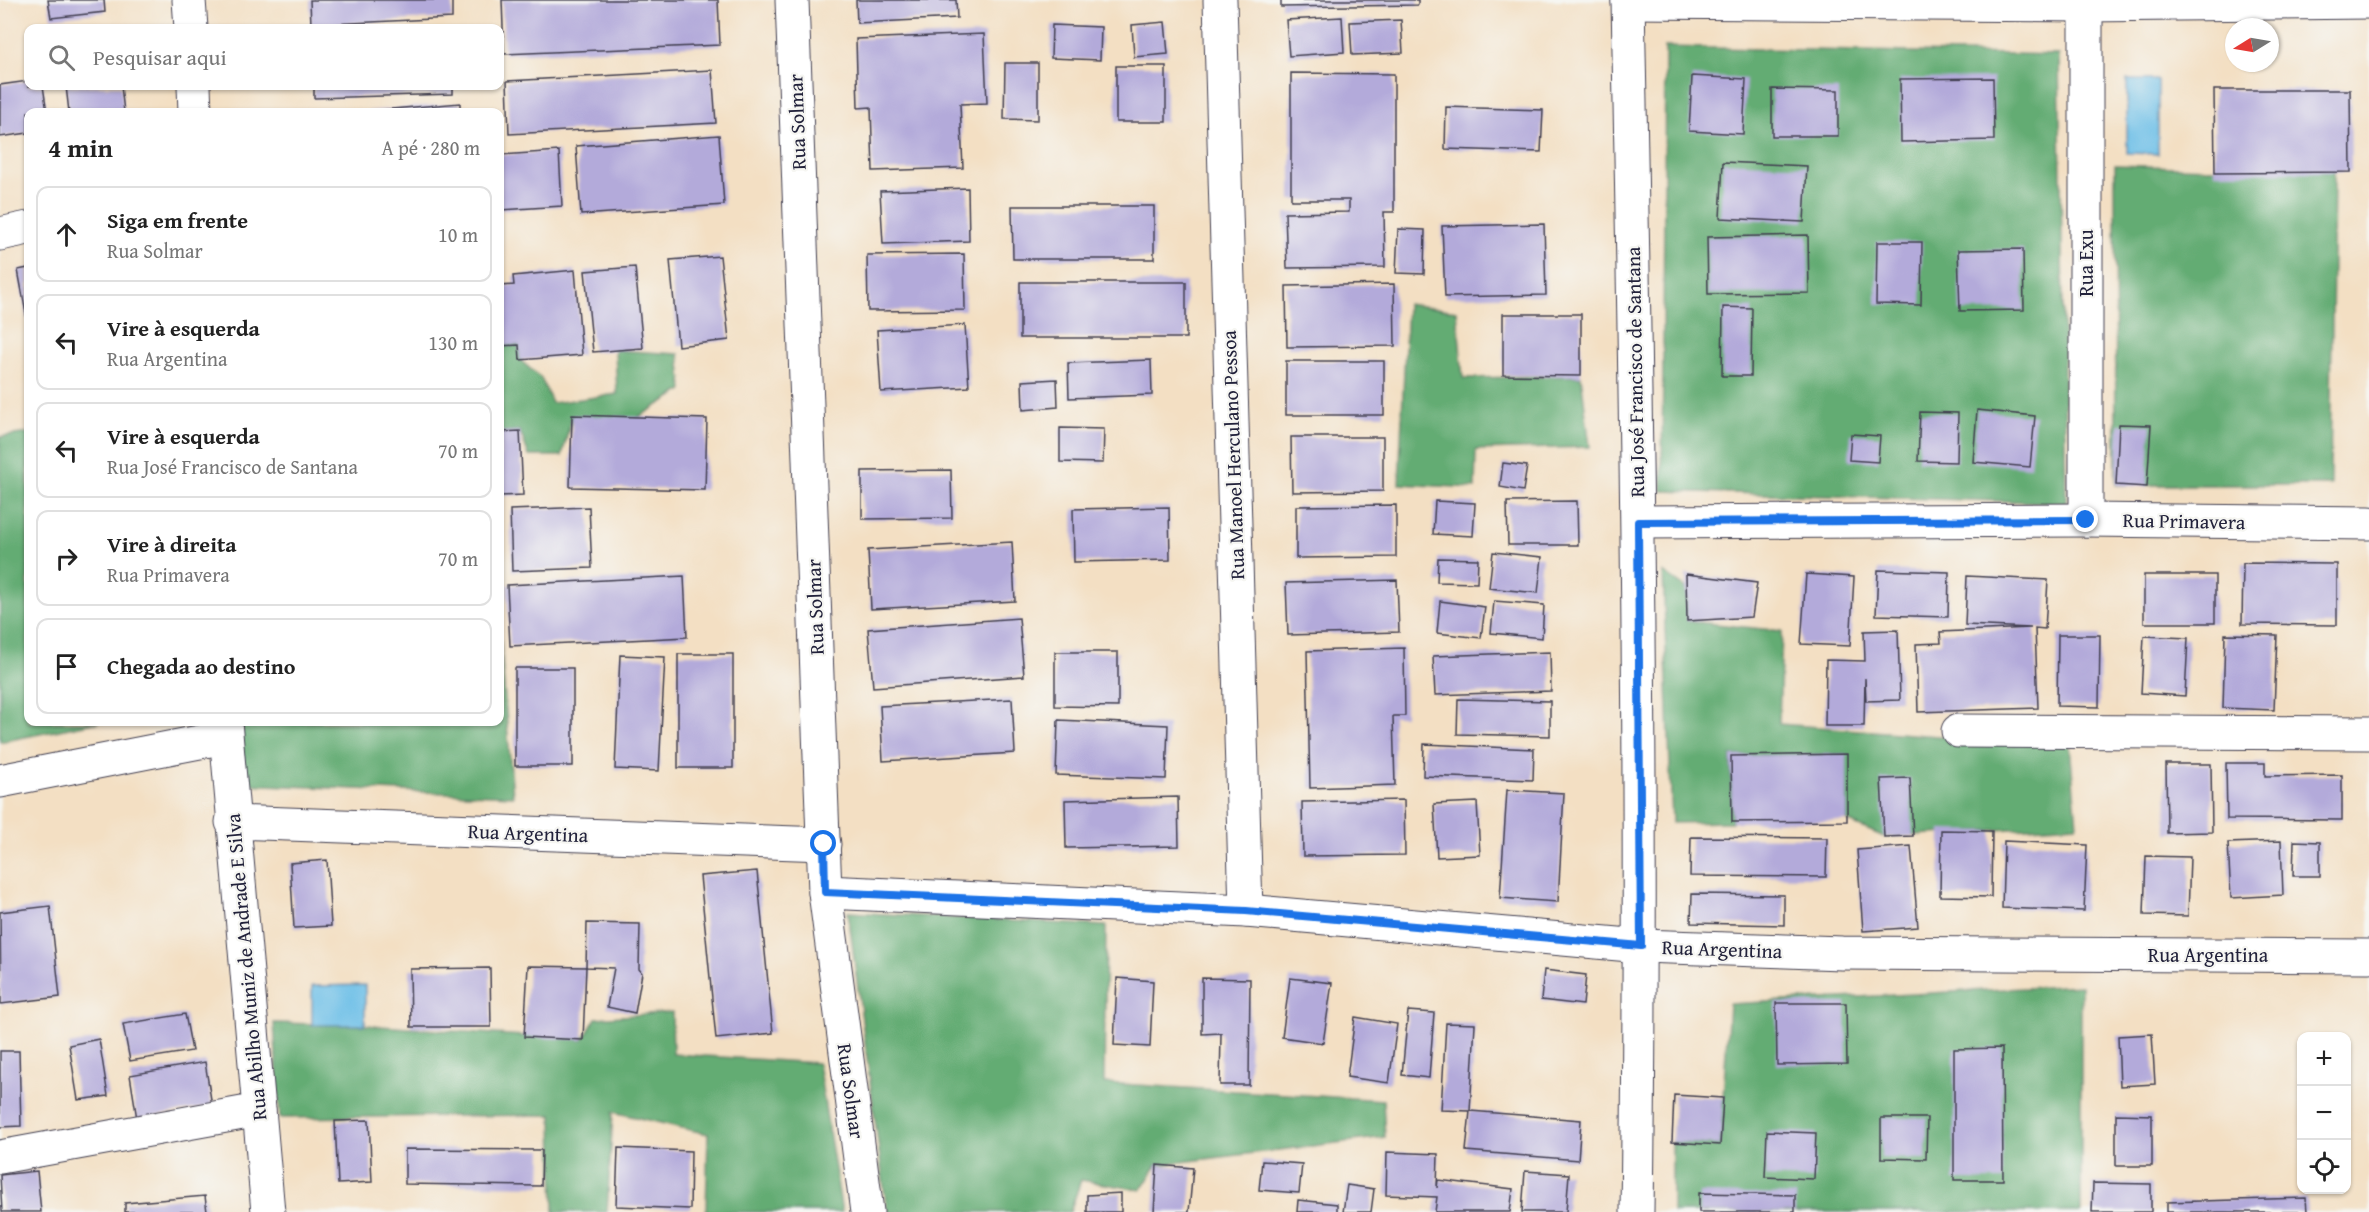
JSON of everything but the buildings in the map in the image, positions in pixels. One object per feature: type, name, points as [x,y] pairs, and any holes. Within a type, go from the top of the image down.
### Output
[{"type":"street","points":[[189,0],[191,24]]},
{"type":"street","name":"Rua Solmar","points":[[792,0],[825,892],[867,1212]]},
{"type":"street","name":"Rua Manoel Herculano Pessoa","points":[[1220,0],[1246,911]]},
{"type":"street","points":[[1628,1],[2086,5],[2369,2]]},
{"type":"street","name":"Rua José Francisco de Santana","points":[[1628,1],[1638,522],[1641,946],[1637,1212]]},
{"type":"street","name":"Rua Exu","points":[[2086,5],[2086,520]]},
{"type":"street","points":[[194,90],[195,108]]},
{"type":"street","points":[[0,234],[24,229]]},
{"type":"street","name":"Rua Primavera","points":[[1638,522],[2086,520],[2369,523]]},
{"type":"street","points":[[0,781],[225,729]]},
{"type":"street","name":"Rua Abilho Muniz de Andrade E Silva","points":[[225,729],[268,1212]]},
{"type":"street","points":[[1958,731],[2369,733]]},
{"type":"street","name":"Rua Argentina","points":[[232,822],[824,844]]},
{"type":"street","name":"Rua Argentina","points":[[825,892],[1246,911],[1641,946],[1842,953],[2369,956]]},
{"type":"street","points":[[0,1157],[259,1110]]},
{"type":"green space","points":[[1665,47],[2059,55],[2066,503],[1662,491]]},
{"type":"green space","points":[[2115,165],[2334,172],[2330,485],[2116,485]]},
{"type":"green space","points":[[1407,304],[1457,311],[1463,378],[1581,376],[1590,447],[1476,450],[1475,488],[1399,484]]},
{"type":"green space","points":[[519,345],[520,360],[541,378],[552,403],[617,394],[615,350],[679,354],[683,390],[637,418],[572,416],[562,456],[529,456],[520,431],[504,432],[504,346]]},
{"type":"green space","points":[[24,434],[24,726],[79,726],[0,742],[0,437]]},
{"type":"green space","points":[[1663,572],[1686,588],[1687,621],[1782,631],[1779,724],[2070,746],[2077,825],[1884,837],[1847,821],[1846,754],[1731,756],[1732,822],[1672,823]]},
{"type":"green space","points":[[504,687],[513,796],[243,784],[242,726],[504,726]]},
{"type":"green space","points":[[848,912],[1106,926],[1104,1083],[1383,1100],[1385,1137],[1157,1165],[1141,1190],[1081,1180],[1070,1212],[887,1212]]},
{"type":"green space","points":[[2081,985],[2081,1212],[1672,1212],[1672,1142],[1720,1145],[1729,1004]]},
{"type":"green space","points":[[672,1012],[673,1054],[818,1063],[842,1212],[706,1212],[708,1134],[613,1112],[607,1212],[554,1212],[552,1115],[280,1118],[274,1023],[365,1025],[583,1040],[596,1018]]},
{"type":"water","points":[[2127,80],[2158,80],[2158,154],[2127,153]]},
{"type":"water","points":[[365,985],[365,1025],[312,1025],[312,986]]},
{"type":"route","points":[[824,844],[825,892],[1246,911],[1641,946],[1638,522],[2086,520]]}]
